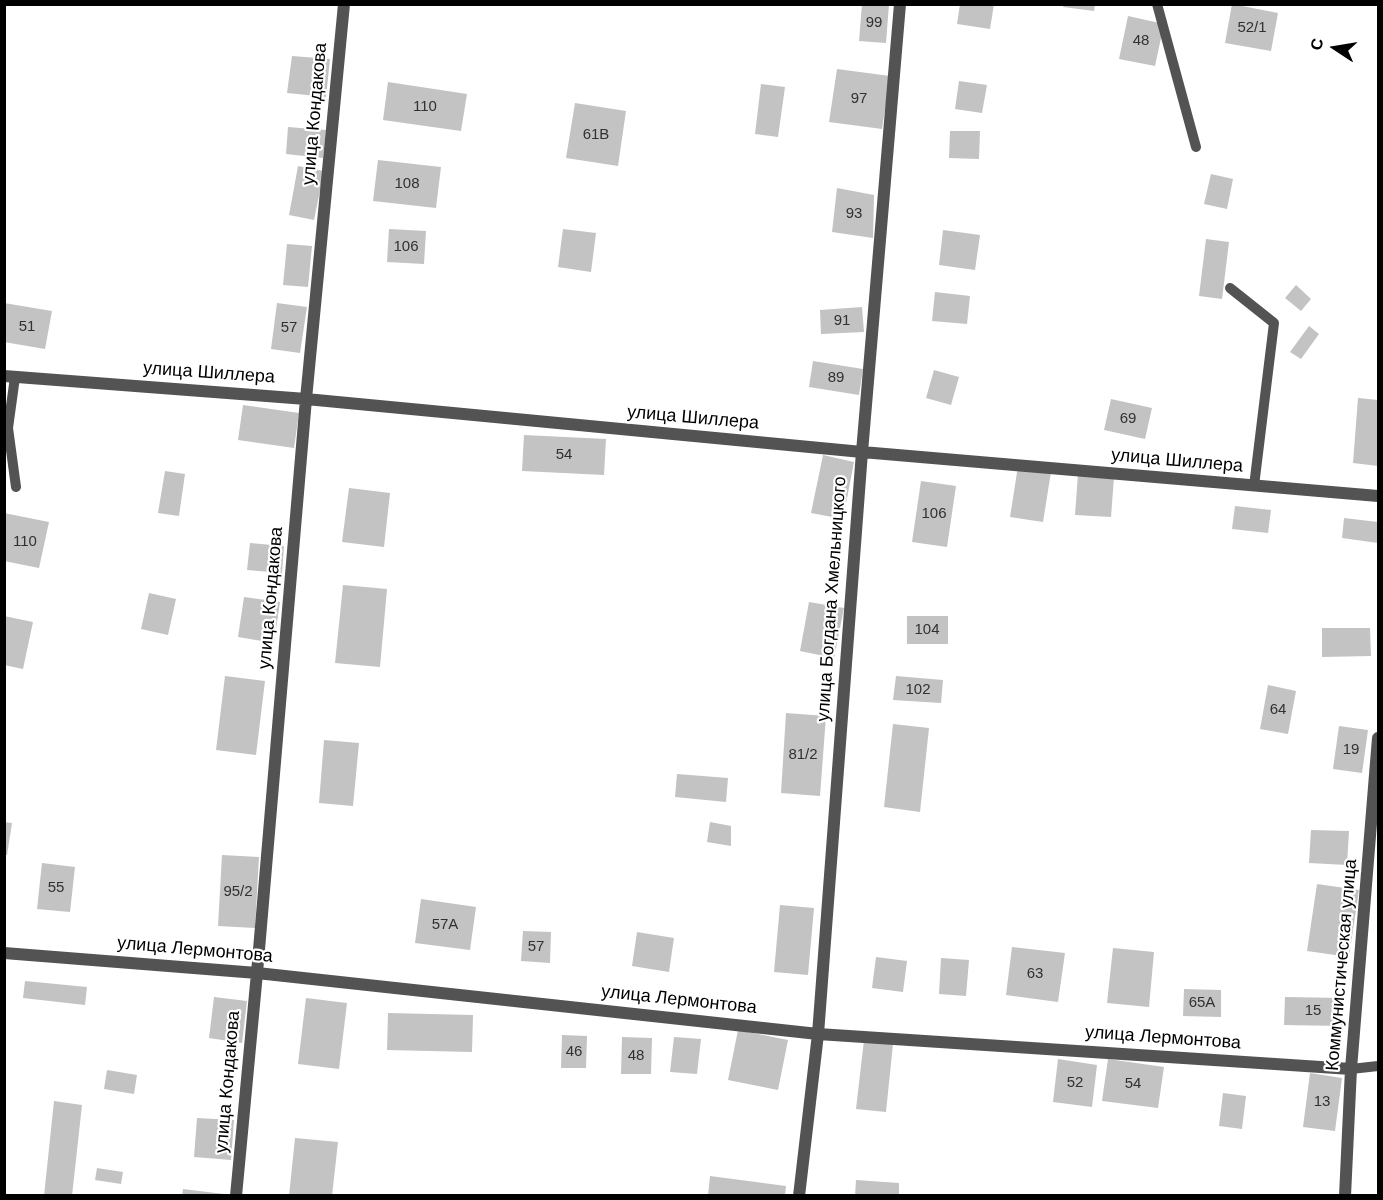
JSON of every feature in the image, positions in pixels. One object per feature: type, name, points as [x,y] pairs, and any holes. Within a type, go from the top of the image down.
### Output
[{"type":"street","name":"улица Кондакова","points":[[236,1196],[306,399],[344,4]]},
{"type":"street","name":"улица Богдана Хмельницкого","points":[[799,1196],[818,1034],[862,452],[900,4]]},
{"type":"street","name":"улица Шиллера","points":[[10,377],[306,399],[862,452],[1378,496]]},
{"type":"street","name":"Коммунистическая улица","points":[[1346,1196],[1351,1069],[1378,738]]},
{"type":"street","name":"улица Лермонтова","points":[[4,953],[256,973],[818,1034],[1351,1069]]},
{"type":"lane","points":[[1157,4],[1196,147]]},
{"type":"lane","points":[[1230,288],[1274,323],[1254,486]]},
{"type":"lane","points":[[10,377],[8,428],[16,487]]},
{"type":"lane","points":[[1351,1069],[1378,1066]]},
{"type":"building","points":[[862,4],[889,4],[886,43],[859,41]]},
{"type":"building","points":[[960,4],[994,4],[990,29],[957,24]]},
{"type":"building","points":[[1064,4],[1095,4],[1094,11],[1063,7]]},
{"type":"building","points":[[1232,4],[1278,13],[1271,51],[1225,43]]},
{"type":"building","points":[[1128,16],[1164,24],[1155,66],[1119,59]]},
{"type":"building","points":[[292,56],[330,59],[326,97],[287,93]]},
{"type":"building","points":[[837,69],[890,76],[882,129],[829,122]]},
{"type":"building","points":[[959,81],[987,85],[982,113],[955,109]]},
{"type":"building","points":[[388,82],[467,94],[461,131],[383,120]]},
{"type":"building","points":[[761,84],[785,87],[778,137],[755,134]]},
{"type":"building","points":[[575,103],[626,111],[618,166],[566,158]]},
{"type":"building","points":[[288,127],[326,130],[323,158],[286,154]]},
{"type":"building","points":[[950,131],[980,131],[979,159],[949,158]]},
{"type":"building","points":[[378,160],[441,167],[436,208],[373,201]]},
{"type":"building","points":[[298,166],[324,171],[314,220],[289,215]]},
{"type":"building","points":[[1211,174],[1233,179],[1227,209],[1204,204]]},
{"type":"building","points":[[837,188],[874,195],[873,238],[832,232]]},
{"type":"building","points":[[389,229],[426,231],[424,264],[387,262]]},
{"type":"building","points":[[563,229],[596,233],[591,272],[558,267]]},
{"type":"building","points":[[943,230],[980,235],[975,270],[939,265]]},
{"type":"building","points":[[1206,239],[1229,242],[1222,299],[1199,296]]},
{"type":"building","points":[[287,244],[312,246],[308,287],[283,285]]},
{"type":"building","points":[[1296,285],[1311,299],[1301,311],[1285,298]]},
{"type":"building","points":[[935,292],[970,296],[967,324],[932,321]]},
{"type":"building","points":[[4,303],[52,311],[45,349],[4,342]]},
{"type":"building","points":[[277,303],[307,307],[300,353],[271,349]]},
{"type":"building","points":[[862,307],[864,332],[821,334],[820,310]]},
{"type":"building","points":[[1309,326],[1319,334],[1301,359],[1290,352]]},
{"type":"building","points":[[813,361],[863,369],[859,395],[809,387]]},
{"type":"building","points":[[934,370],[959,377],[951,405],[926,398]]},
{"type":"building","points":[[1358,398],[1378,400],[1378,466],[1353,463]]},
{"type":"building","points":[[1111,399],[1152,408],[1145,439],[1104,430]]},
{"type":"building","points":[[243,405],[299,413],[294,448],[238,440]]},
{"type":"building","points":[[524,435],[606,439],[604,475],[522,471]]},
{"type":"building","points":[[823,455],[854,462],[843,519],[811,513]]},
{"type":"building","points":[[1018,466],[1051,472],[1043,522],[1010,517]]},
{"type":"building","points":[[165,471],[185,474],[179,516],[158,513]]},
{"type":"building","points":[[1078,474],[1114,477],[1111,517],[1075,515]]},
{"type":"building","points":[[921,481],[956,486],[947,547],[912,542]]},
{"type":"building","points":[[349,488],[390,493],[384,547],[342,542]]},
{"type":"building","points":[[1235,506],[1271,510],[1268,533],[1232,529]]},
{"type":"building","points":[[4,513],[49,522],[39,568],[4,561]]},
{"type":"building","points":[[1344,518],[1378,522],[1378,543],[1342,538]]},
{"type":"building","points":[[250,543],[284,546],[282,573],[247,570]]},
{"type":"building","points":[[343,585],[387,589],[380,667],[335,663]]},
{"type":"building","points":[[149,593],[176,599],[168,635],[141,629]]},
{"type":"building","points":[[244,597],[280,602],[274,643],[238,637]]},
{"type":"building","points":[[809,602],[844,608],[834,658],[800,651]]},
{"type":"building","points":[[4,616],[33,622],[23,669],[4,665]]},
{"type":"building","points":[[907,616],[948,616],[948,644],[907,644]]},
{"type":"building","points":[[1322,628],[1370,628],[1371,656],[1322,657]]},
{"type":"building","points":[[225,676],[265,681],[256,755],[216,750]]},
{"type":"building","points":[[896,676],[943,680],[941,703],[893,700]]},
{"type":"building","points":[[1268,685],[1296,691],[1288,734],[1260,729]]},
{"type":"building","points":[[786,713],[826,716],[820,796],[781,793]]},
{"type":"building","points":[[893,724],[929,728],[920,812],[884,807]]},
{"type":"building","points":[[1339,726],[1368,730],[1362,773],[1333,769]]},
{"type":"building","points":[[324,740],[359,743],[353,806],[319,803]]},
{"type":"building","points":[[677,774],[728,778],[726,802],[675,797]]},
{"type":"building","points":[[4,822],[12,823],[7,855],[4,855]]},
{"type":"building","points":[[710,822],[731,826],[731,846],[707,842]]},
{"type":"building","points":[[1311,830],[1349,831],[1347,865],[1309,863]]},
{"type":"building","points":[[222,855],[259,857],[255,928],[218,926]]},
{"type":"building","points":[[42,863],[75,867],[70,912],[37,909]]},
{"type":"building","points":[[1317,884],[1359,890],[1349,957],[1307,951]]},
{"type":"building","points":[[421,899],[476,907],[470,950],[415,943]]},
{"type":"building","points":[[780,905],[814,908],[808,975],[774,972]]},
{"type":"building","points":[[523,931],[551,932],[550,963],[521,961]]},
{"type":"building","points":[[637,932],[674,938],[669,972],[632,966]]},
{"type":"building","points":[[1012,947],[1065,953],[1058,1002],[1006,995]]},
{"type":"building","points":[[1113,948],[1154,952],[1149,1007],[1107,1003]]},
{"type":"building","points":[[876,957],[907,961],[903,992],[872,988]]},
{"type":"building","points":[[941,958],[969,960],[966,996],[939,994]]},
{"type":"building","points":[[25,981],[87,987],[85,1005],[23,998]]},
{"type":"building","points":[[1184,989],[1221,990],[1221,1017],[1183,1016]]},
{"type":"building","points":[[214,997],[247,1001],[242,1043],[209,1038]]},
{"type":"building","points":[[1285,997],[1343,998],[1342,1026],[1284,1025]]},
{"type":"building","points":[[306,998],[347,1003],[339,1069],[298,1064]]},
{"type":"building","points":[[388,1013],[473,1015],[472,1052],[387,1050]]},
{"type":"building","points":[[738,1030],[788,1040],[778,1090],[728,1080]]},
{"type":"building","points":[[562,1035],[587,1036],[586,1068],[561,1068]]},
{"type":"building","points":[[622,1037],[652,1038],[651,1074],[621,1074]]},
{"type":"building","points":[[674,1037],[701,1039],[697,1074],[670,1072]]},
{"type":"building","points":[[864,1040],[893,1044],[886,1112],[856,1109]]},
{"type":"building","points":[[1058,1059],[1097,1065],[1092,1107],[1053,1102]]},
{"type":"building","points":[[1108,1059],[1164,1067],[1158,1108],[1102,1101]]},
{"type":"building","points":[[107,1070],[137,1075],[134,1094],[104,1089]]},
{"type":"building","points":[[1310,1073],[1342,1078],[1335,1131],[1303,1127]]},
{"type":"building","points":[[1223,1093],[1246,1096],[1242,1129],[1219,1126]]},
{"type":"building","points":[[54,1101],[82,1105],[72,1196],[44,1196]]},
{"type":"building","points":[[197,1118],[234,1120],[231,1160],[194,1157]]},
{"type":"building","points":[[295,1138],[338,1142],[332,1196],[289,1196]]},
{"type":"building","points":[[97,1168],[123,1172],[121,1184],[95,1180]]},
{"type":"building","points":[[710,1176],[786,1186],[785,1196],[708,1196]]},
{"type":"building","points":[[856,1180],[899,1183],[899,1196],[855,1196]]},
{"type":"building","points":[[183,1189],[224,1194],[224,1196],[182,1196]]}]
